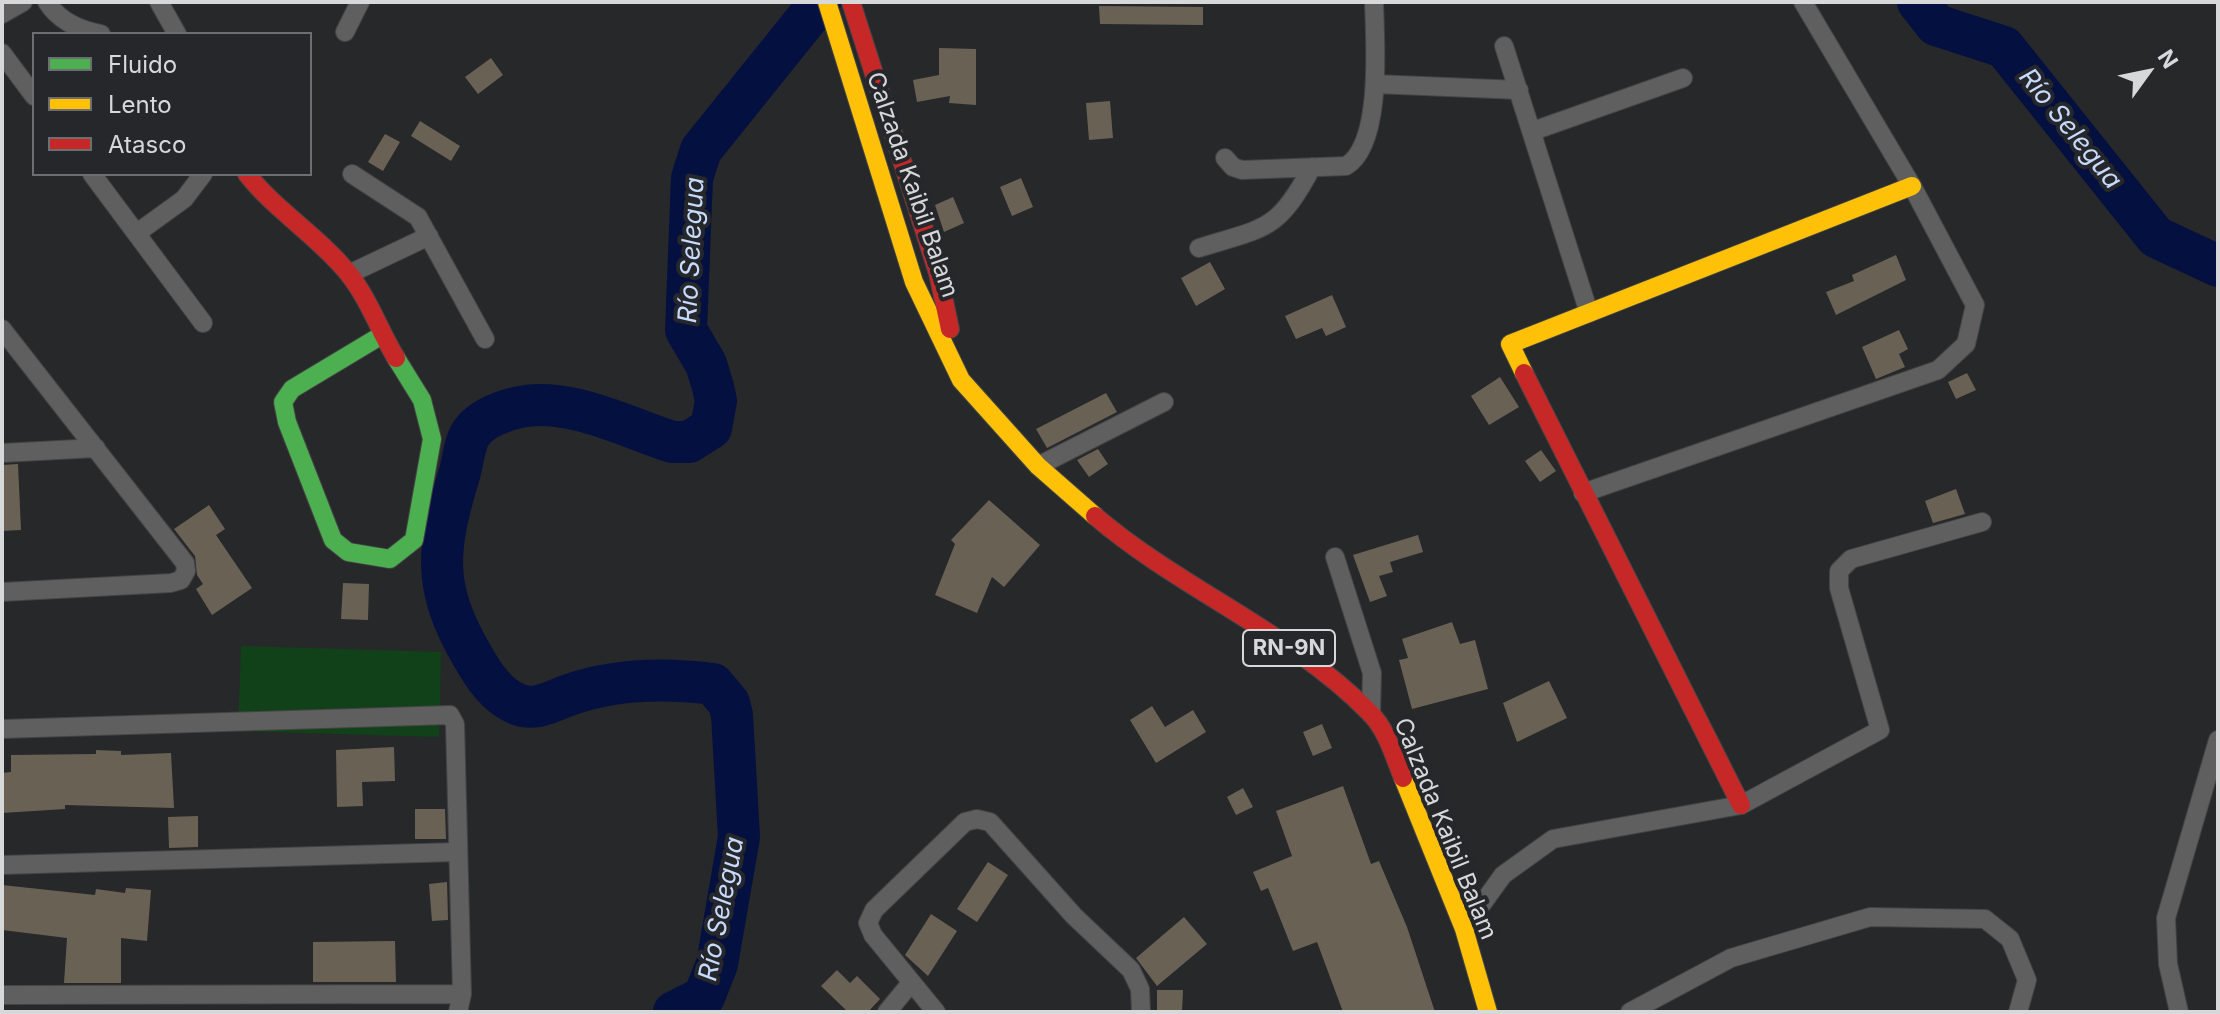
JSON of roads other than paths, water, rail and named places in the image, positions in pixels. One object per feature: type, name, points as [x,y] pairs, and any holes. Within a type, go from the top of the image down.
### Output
[{"type":"street","points":[[2,14],[23,2]]},
{"type":"street","points":[[47,2],[62,19],[90,32]]},
{"type":"street","points":[[159,2],[176,32]]},
{"type":"street","points":[[345,32],[360,2]]},
{"type":"street","name":"Calzada Kaibil Balam","points":[[827,2],[914,282],[961,380],[1038,466],[1128,544],[1304,659],[1371,714],[1388,740],[1464,929],[1488,1012]]},
{"type":"street","points":[[1225,158],[1233,167],[1242,170],[1346,166],[1356,160],[1363,150],[1375,84],[1374,2]]},
{"type":"street","points":[[1583,493],[1938,370],[1966,344],[1975,305],[1912,186],[1803,2]]},
{"type":"street","name":"Calzada Kaibil Balam","points":[[852,6],[938,273],[961,380]]},
{"type":"street","points":[[1504,46],[1589,313]]},
{"type":"street","points":[[2,53],[32,93]]},
{"type":"street","points":[[1533,131],[1683,78]]},
{"type":"street","points":[[1375,84],[1519,90]]},
{"type":"street","points":[[1199,248],[1275,223],[1294,202],[1312,167]]},
{"type":"street","points":[[352,174],[418,217],[485,339]]},
{"type":"street","points":[[94,176],[203,323]]},
{"type":"street","points":[[137,233],[184,199],[201,176]]},
{"type":"street","points":[[249,176],[261,192],[327,249],[349,274],[370,305],[382,335],[422,400],[432,439],[414,540],[390,559],[348,552],[333,540],[287,422],[283,402],[292,389],[382,335]]},
{"type":"street","points":[[1741,805],[1510,344],[1912,186]]},
{"type":"street","points":[[349,274],[429,236]]},
{"type":"street","points":[[2,329],[185,563],[186,571],[181,580],[171,583],[2,592]]},
{"type":"street","points":[[1038,466],[1164,402]]},
{"type":"street","points":[[2,453],[96,448]]},
{"type":"street","points":[[1464,929],[1503,875],[1553,839],[1741,805],[1880,730],[1839,588],[1839,571],[1851,559],[1982,522]]},
{"type":"street","points":[[1335,557],[1372,673],[1371,714]]},
{"type":"street","points":[[2,729],[450,715],[455,724],[460,1003],[2,995]]},
{"type":"street","points":[[2179,1012],[2168,964],[2166,918],[2218,740]]},
{"type":"street","points":[[936,1012],[873,935],[868,923],[874,910],[965,822],[977,819],[990,822],[1074,916],[1131,970],[1140,989],[1141,1012]]},
{"type":"street","points":[[2,865],[457,852]]},
{"type":"street","points":[[1630,1012],[1731,958],[1870,917],[1985,919],[2010,939],[2027,980],[2018,1012]]},
{"type":"street","points":[[887,1012],[911,983]]},
{"type":"waterway","name":"Río Selegua","points":[[674,1012],[704,997],[717,964],[739,837],[729,703],[713,684],[677,681],[604,686],[530,707],[510,700],[486,678],[459,632],[450,609],[442,566],[446,523],[468,440],[476,427],[494,415],[520,407],[558,406],[597,415],[672,442],[689,442],[711,428],[716,401],[713,387],[706,364],[686,330],[692,178],[701,150],[820,2]]},
{"type":"waterway","name":"Río Selegua","points":[[1918,2],[1936,25],[2004,47],[2156,237],[2218,266]]}]
